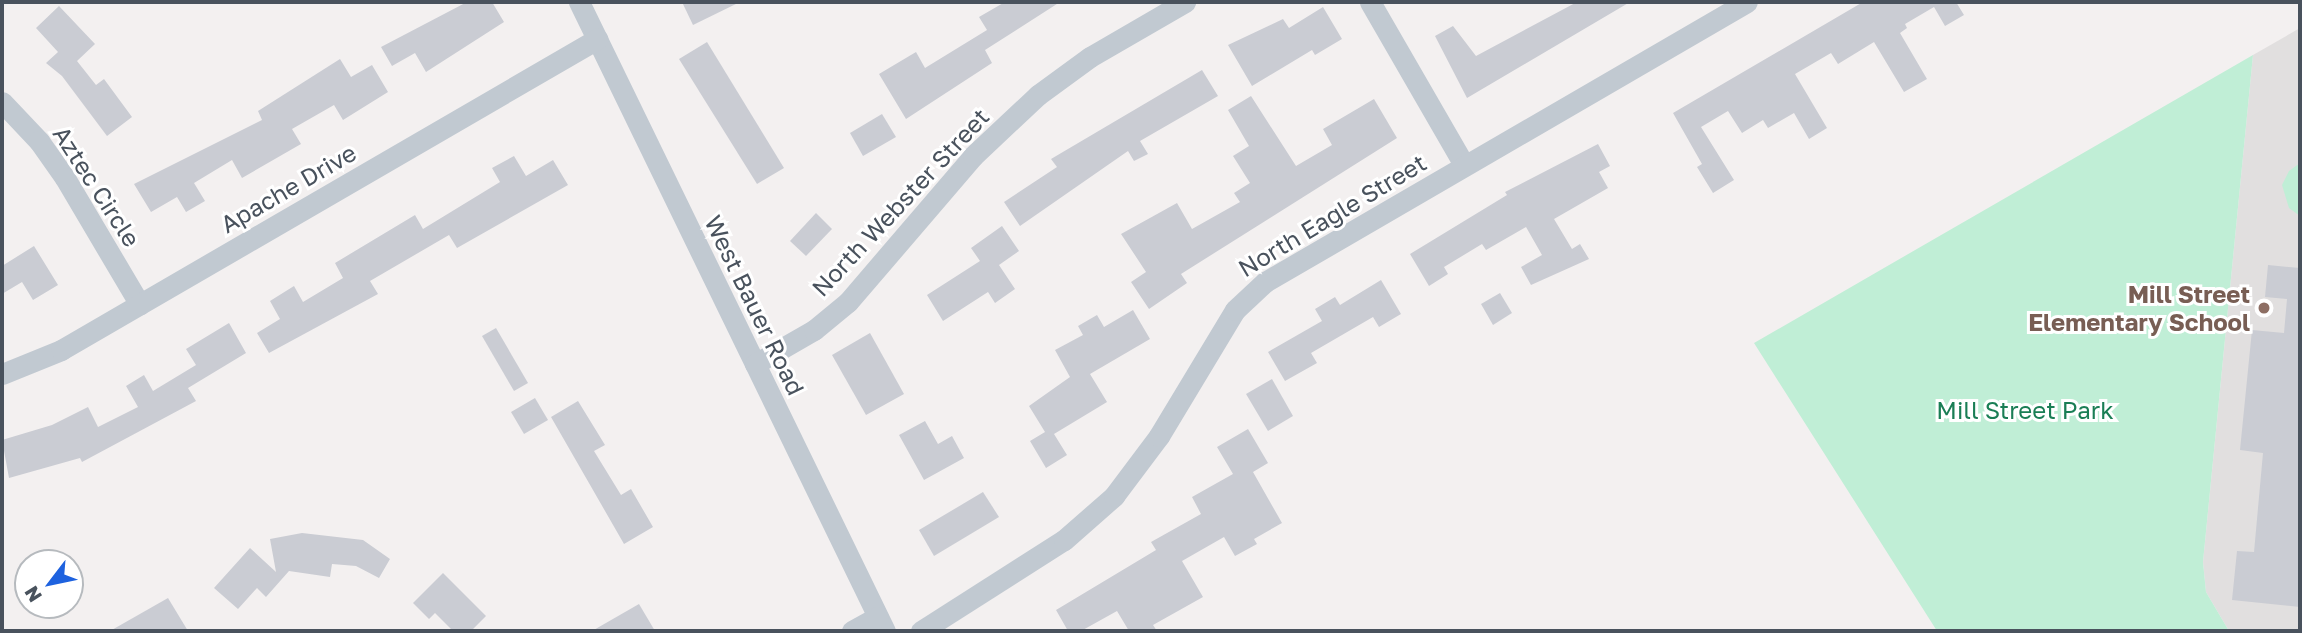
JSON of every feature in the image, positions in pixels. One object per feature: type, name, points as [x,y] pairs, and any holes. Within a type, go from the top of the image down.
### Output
[{"type":"street","name":"West Bauer Road","points":[[579,2],[881,624]]},
{"type":"street","name":"North Webster Street","points":[[755,364],[814,330],[848,302],[973,156],[1038,95],[1090,57],[1185,2]]},
{"type":"street","points":[[1370,2],[1464,165]]},
{"type":"street","name":"North Eagle Street","points":[[921,631],[1064,540],[1114,496],[1159,436],[1196,369],[1246,297],[1464,165],[1747,2]]},
{"type":"street","name":"Apache Drive","points":[[2,374],[61,350],[597,39]]},
{"type":"street","name":"Aztec Circle","points":[[2,102],[39,141],[65,178],[140,305]]},
{"type":"street","points":[[852,631],[881,624]]},
{"type":"shaded area","name":"Mill Street Elementary School","points":[[2300,28],[2300,631],[2229,631],[2206,592],[2203,562],[2253,55]]},
{"type":"green space","name":"Mill Street Park","points":[[2253,55],[2203,562],[2206,592],[2229,631],[1937,631],[1754,343]]},
{"type":"green space","points":[[2300,163],[2300,216],[2289,208],[2282,185],[2289,171]]},
{"type":"building","points":[[467,2],[492,2],[504,22],[426,72],[415,53],[392,66],[381,47]]},
{"type":"building","points":[[682,2],[740,2],[693,25]]},
{"type":"building","points":[[1005,2],[1060,2],[985,50],[992,63],[906,119],[879,74],[916,52],[925,68],[987,30],[979,17]]},
{"type":"building","points":[[1577,2],[1630,2],[1467,98],[1435,36],[1453,26],[1476,56]]},
{"type":"building","points":[[1863,2],[1956,2],[1964,15],[1945,26],[1934,7],[1905,24],[1907,28],[1900,33],[1927,79],[1904,92],[1874,42],[1838,64],[1831,53],[1795,74],[1827,128],[1809,139],[1794,113],[1768,128],[1763,120],[1742,133],[1728,111],[1701,127],[1734,180],[1713,193],[1697,167],[1702,164],[1673,113]]},
{"type":"building","points":[[59,6],[95,44],[77,61],[96,85],[104,79],[132,117],[107,136],[62,76],[46,63],[58,52],[36,28]]},
{"type":"building","points":[[1323,7],[1342,39],[1315,55],[1312,50],[1252,86],[1228,45],[1283,19],[1289,28]]},
{"type":"building","points":[[707,42],[784,168],[757,184],[679,59]]},
{"type":"building","points":[[340,59],[351,77],[372,65],[388,92],[343,120],[334,105],[292,129],[301,144],[242,178],[232,160],[194,183],[205,201],[186,212],[177,197],[151,212],[134,184],[262,120],[258,111]]},
{"type":"building","points":[[1202,70],[1218,96],[1140,141],[1148,154],[1134,161],[1128,151],[1020,226],[1004,202],[1057,167],[1051,159]]},
{"type":"building","points":[[1251,96],[1296,166],[1332,145],[1323,129],[1374,99],[1397,138],[1181,274],[1187,283],[1149,309],[1131,282],[1146,272],[1121,234],[1177,203],[1192,229],[1240,202],[1234,193],[1250,183],[1233,156],[1249,146],[1228,110]]},
{"type":"building","points":[[882,114],[896,137],[863,156],[850,133]]},
{"type":"building","points":[[1598,144],[1610,166],[1599,172],[1608,188],[1554,219],[1572,249],[1580,244],[1589,259],[1531,285],[1521,267],[1542,255],[1526,227],[1486,250],[1482,244],[1444,267],[1448,274],[1429,286],[1410,254],[1507,195],[1505,192]]},
{"type":"building","points":[[514,156],[526,176],[553,160],[568,185],[457,248],[449,235],[370,281],[378,294],[269,353],[257,333],[280,319],[270,301],[294,286],[303,302],[343,278],[335,263],[415,215],[423,229],[500,182],[492,168]]},
{"type":"building","points":[[816,213],[832,229],[806,256],[790,241]]},
{"type":"building","points":[[1002,226],[1019,251],[999,265],[1015,289],[995,303],[988,292],[943,321],[927,295],[980,261],[971,248]]},
{"type":"building","points":[[34,246],[58,285],[33,300],[22,282],[2,294],[2,266]]},
{"type":"building","points":[[2268,265],[2300,268],[2300,607],[2232,600],[2237,551],[2254,552],[2263,453],[2240,450],[2252,330],[2284,333],[2287,299],[2265,297]]},
{"type":"building","points":[[1381,280],[1401,314],[1379,327],[1373,317],[1311,353],[1317,363],[1285,381],[1268,352],[1322,321],[1315,309],[1335,297],[1340,305]]},
{"type":"building","points":[[1500,293],[1512,313],[1493,325],[1481,304]]},
{"type":"building","points":[[1133,310],[1150,339],[1090,374],[1107,402],[1054,434],[1067,455],[1046,468],[1030,441],[1045,432],[1029,406],[1070,377],[1055,350],[1083,335],[1078,326],[1097,315],[1104,327]]},
{"type":"building","points":[[229,323],[246,353],[188,388],[196,401],[82,462],[80,458],[9,478],[2,440],[52,425],[88,407],[98,427],[138,407],[126,386],[144,375],[153,391],[196,365],[186,349]]},
{"type":"building","points":[[496,328],[528,383],[514,391],[482,336]]},
{"type":"building","points":[[870,333],[904,394],[866,415],[832,355]]},
{"type":"building","points":[[1272,379],[1293,416],[1268,431],[1246,394]]},
{"type":"building","points":[[535,398],[548,420],[524,434],[511,412]]},
{"type":"building","points":[[578,401],[605,445],[594,451],[621,495],[631,489],[653,527],[624,544],[551,417]]},
{"type":"building","points":[[925,421],[938,444],[952,436],[964,458],[924,480],[899,435]]},
{"type":"building","points":[[1248,429],[1268,463],[1253,472],[1282,523],[1254,539],[1257,544],[1235,556],[1224,537],[1182,561],[1203,597],[1153,625],[1157,631],[1129,631],[1117,611],[1081,631],[1068,631],[1056,610],[1156,550],[1151,542],[1201,514],[1192,497],[1233,474],[1217,447]]},
{"type":"building","points":[[983,492],[999,517],[934,556],[919,530]]},
{"type":"building","points":[[302,533],[363,540],[390,559],[379,578],[356,566],[332,564],[330,577],[289,571],[266,597],[257,588],[238,609],[214,588],[250,548],[276,572],[270,539]]},
{"type":"building","points":[[443,573],[486,616],[471,631],[453,631],[435,613],[429,619],[413,603]]},
{"type":"building","points":[[168,598],[188,631],[110,631]]},
{"type":"building","points":[[639,604],[655,631],[592,631]]},
{"type":"place","name":"Mill Street Elementary School","points":[[2264,308]]}]
